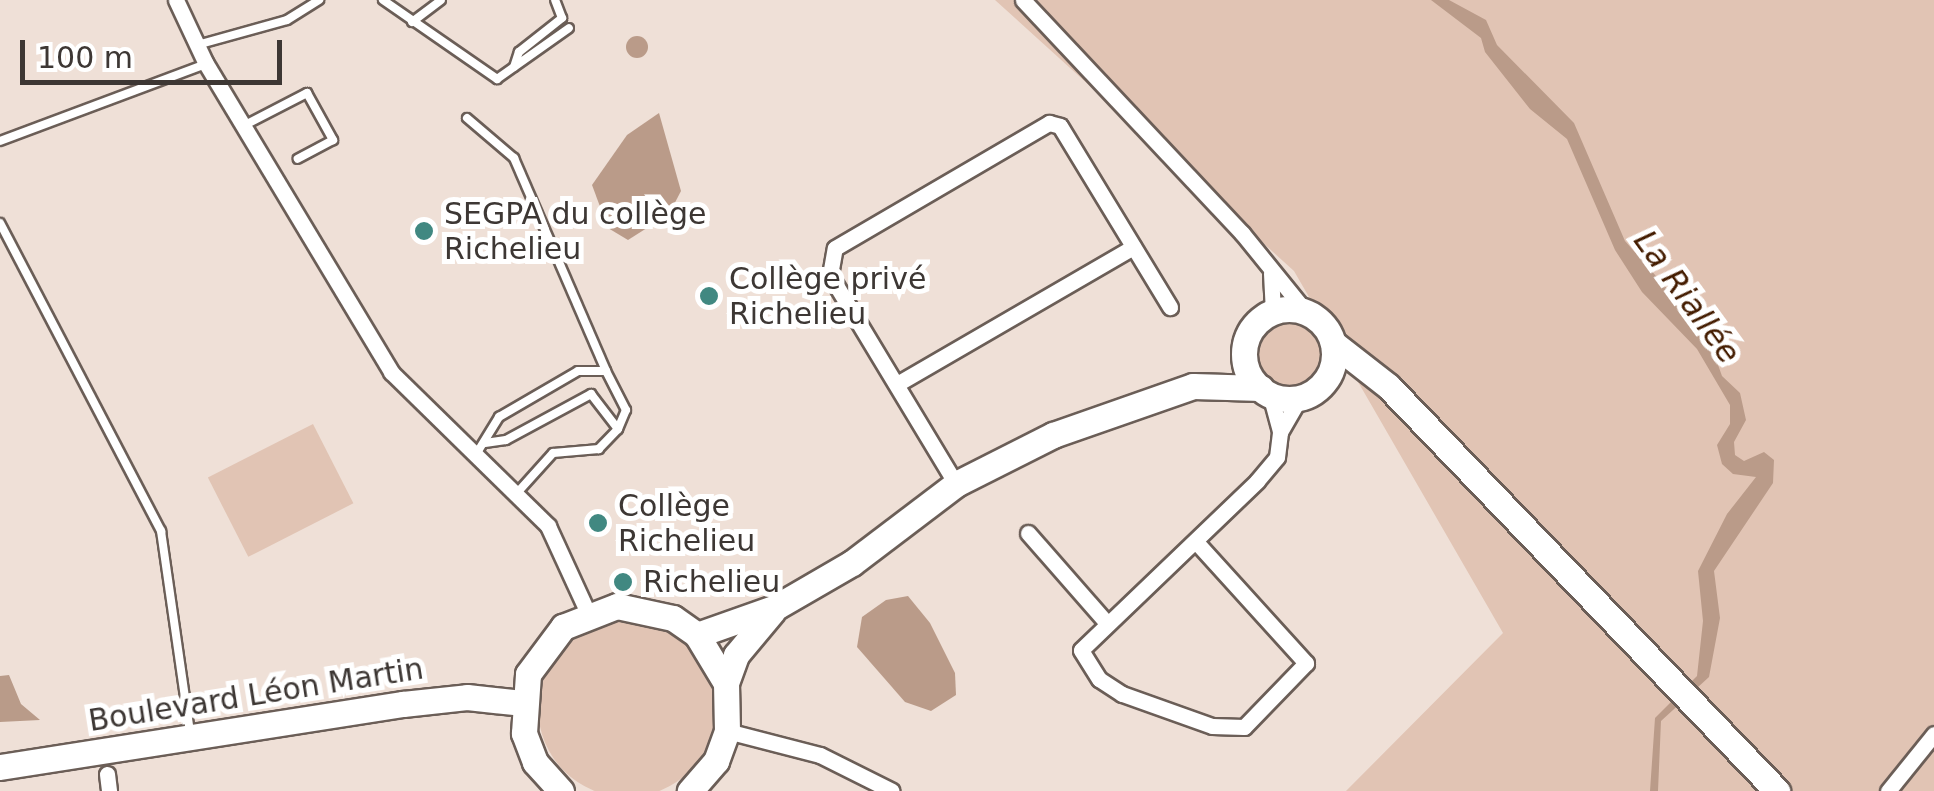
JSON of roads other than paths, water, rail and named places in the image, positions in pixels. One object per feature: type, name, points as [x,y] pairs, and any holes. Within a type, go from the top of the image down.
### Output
[{"type":"main road","points":[[690,791],[716,762],[727,731],[726,682],[736,656],[776,607],[844,551],[956,484],[1053,435],[1193,386],[1246,344],[1273,312],[1306,312],[1333,343],[1388,386],[1777,791]]},
{"type":"main road","points":[[1310,392],[1332,367],[1333,343]]},
{"type":"main road","points":[[1246,344],[1247,368],[1265,391]]},
{"type":"main road","points":[[1193,386],[1310,392],[1336,380],[1388,386]]},
{"type":"main road","points":[[697,635],[776,607]]},
{"type":"main road","points":[[561,791],[535,762],[522,703],[542,648],[588,613],[646,608],[697,635],[726,682]]},
{"type":"main road","name":"Boulevard Léon Martin","points":[[0,767],[468,697],[522,703]]},
{"type":"street","points":[[176,0],[206,64],[391,372],[480,450],[516,495],[548,526],[588,613]]},
{"type":"street","points":[[1023,0],[1268,264],[1306,312]]},
{"type":"street","points":[[956,484],[830,275],[830,258],[1033,127],[1060,126],[1170,307]]},
{"type":"street","points":[[897,384],[1133,247]]},
{"type":"street","points":[[1268,264],[1273,312]]},
{"type":"street","points":[[1265,391],[1280,432]]},
{"type":"street","points":[[1198,544],[1306,663],[1244,727],[1212,726],[1111,688],[1081,650],[1106,622],[1198,544],[1215,515],[1276,457],[1280,432],[1310,392]]},
{"type":"street","points":[[1028,533],[1106,622]]},
{"type":"street","points":[[727,731],[820,755],[892,791]]},
{"type":"street","points":[[1888,791],[1934,734]]},
{"type":"lane","points":[[197,46],[288,20],[319,0]]},
{"type":"lane","points":[[382,0],[497,79],[568,28]]},
{"type":"lane","points":[[412,22],[442,0]]},
{"type":"lane","points":[[513,70],[519,52],[562,18],[555,0]]},
{"type":"lane","points":[[0,141],[206,64]]},
{"type":"lane","points":[[245,125],[307,93],[333,140],[298,159]]},
{"type":"lane","points":[[466,118],[514,158],[626,410],[618,429],[599,448],[553,453],[516,495]]},
{"type":"lane","points":[[0,223],[160,531],[191,737]]},
{"type":"lane","points":[[480,450],[499,417],[540,390],[590,366],[606,371]]},
{"type":"lane","points":[[480,450],[590,394],[618,429]]},
{"type":"place","name":"SEGPA du collège Richelieu","points":[[424,231]]},
{"type":"place","name":"Collège privé Richelieu","points":[[709,296]]},
{"type":"place","name":"Collège Richelieu","points":[[598,523]]},
{"type":"place","name":"Richelieu","points":[[623,582]]},
{"type":"water label","name":"La Riallée","points":[[1687,297]]}]
